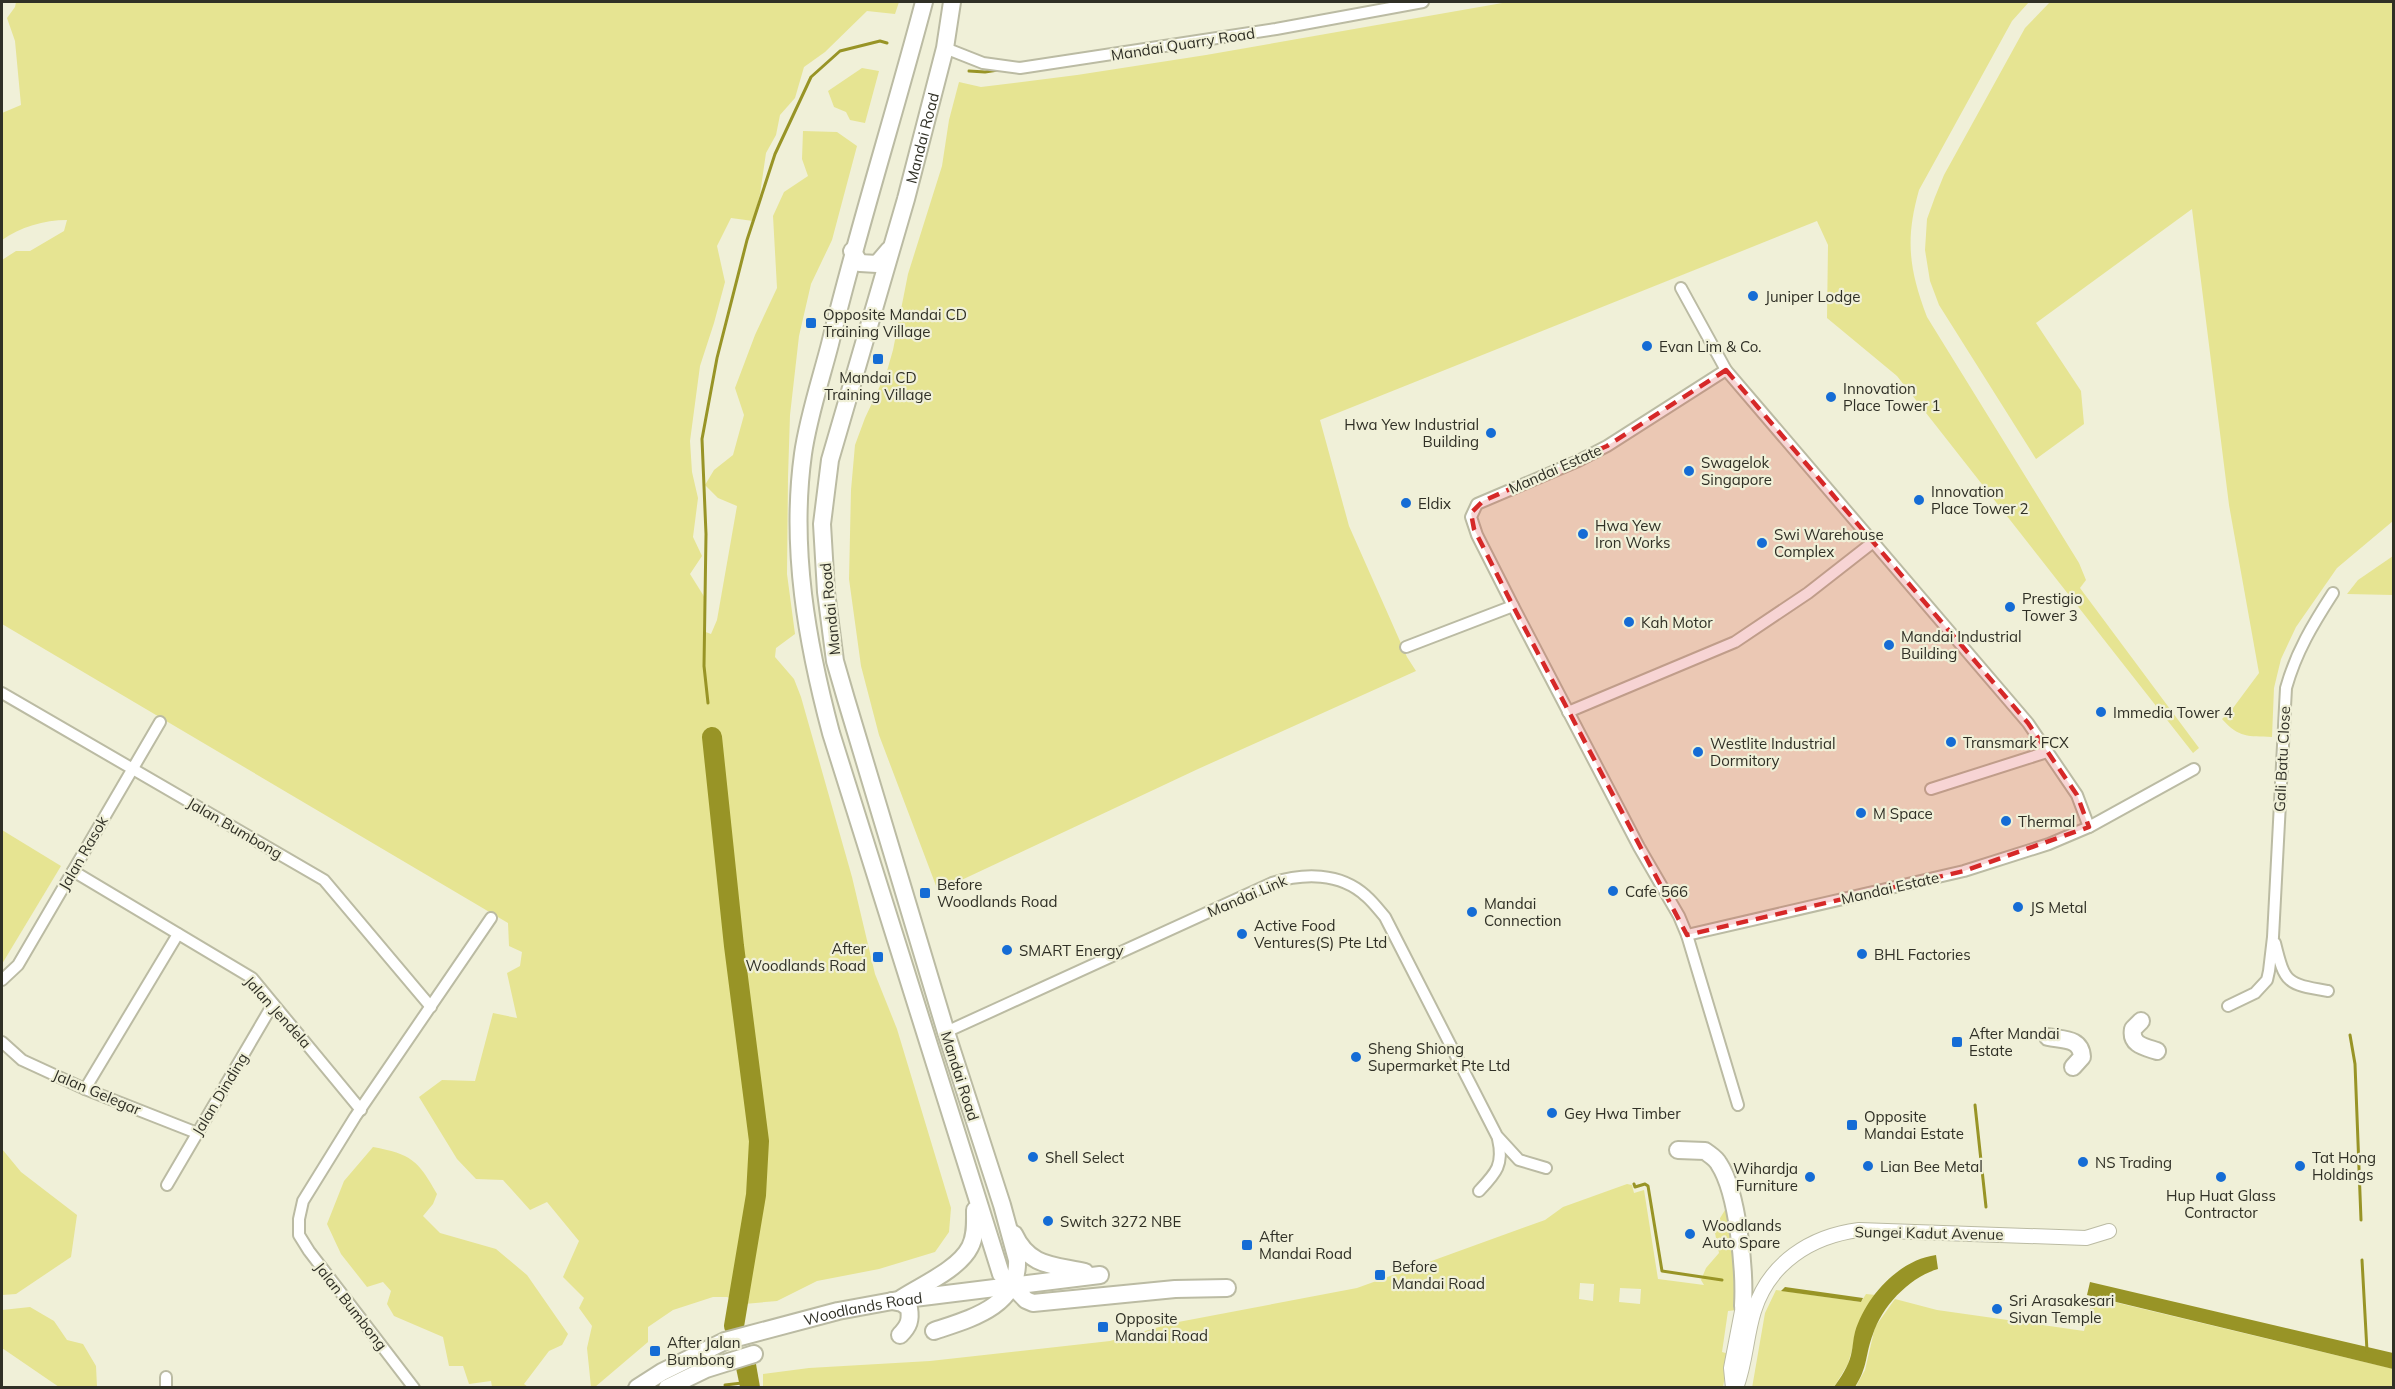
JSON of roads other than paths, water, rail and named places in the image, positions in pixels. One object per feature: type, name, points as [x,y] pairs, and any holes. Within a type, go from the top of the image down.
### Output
[{"type":"main road","name":"Mandai Road","points":[[924,2],[852,251],[803,454],[799,526],[802,597],[819,690],[1000,1274],[1011,1285]]},
{"type":"main road","name":"Mandai Road","points":[[952,2],[945,48],[906,199],[830,460],[822,524],[826,592],[835,661],[946,1032],[1003,1208]]},
{"type":"main road","points":[[852,251],[860,263],[868,265],[877,264],[891,247]]},
{"type":"main road","points":[[865,841],[869,821],[880,815]]},
{"type":"main road","points":[[2141,1021],[2133,1029],[2134,1040],[2138,1045],[2157,1051]]},
{"type":"main road","points":[[2048,1036],[2076,1042],[2080,1046],[2082,1057],[2073,1067]]},
{"type":"main road","points":[[1678,1150],[1705,1151],[1720,1165],[1730,1191],[1736,1222],[1743,1306]]},
{"type":"main road","points":[[895,1301],[946,1271],[970,1248],[975,1226],[974,1191]]},
{"type":"main road","points":[[1003,1208],[1018,1242],[1034,1264],[1045,1272],[1071,1278]]},
{"type":"main road","points":[[934,1330],[983,1314],[1001,1301],[1011,1285],[1017,1270],[1017,1260],[1003,1208]]},
{"type":"main road","name":"Woodlands Road","points":[[637,1388],[662,1372],[725,1341],[837,1311],[1011,1285],[1100,1275],[1048,1265],[1024,1251]]},
{"type":"main road","points":[[1011,1285],[1026,1300],[1041,1303],[1175,1289],[1227,1288]]},
{"type":"main road","points":[[895,1301],[909,1308],[908,1328],[900,1335]]},
{"type":"main road","points":[[667,1388],[706,1369],[754,1354]]},
{"type":"street","name":"Mandai Quarry Road","points":[[945,48],[983,63],[1020,68],[1276,29],[1422,2]]},
{"type":"street","points":[[1681,288],[1726,370],[2008,699],[2077,795],[2089,827]]},
{"type":"street","name":"Mandai Estate","points":[[1726,370],[1607,446],[1578,461],[1477,504],[1471,513],[1474,529],[1513,606],[1639,847],[1679,916],[1687,935],[1738,1105]]},
{"type":"street","points":[[1568,711],[1735,642],[1808,594],[1872,543]]},
{"type":"street","name":"Gali Batu Close","points":[[2228,1006],[2255,993],[2267,980],[2273,937],[2286,688],[2292,665],[2306,635],[2333,593]]},
{"type":"street","points":[[1406,647],[1513,606]]},
{"type":"street","name":"Jalan Bumbong","points":[[2,693],[324,880],[431,1007]]},
{"type":"street","name":"Jalan Rasok","points":[[2,980],[18,965],[160,722]]},
{"type":"street","points":[[1931,789],[2047,752]]},
{"type":"street","name":"Mandai Estate","points":[[1687,935],[1964,871],[2049,844],[2089,827],[2194,769]]},
{"type":"street","name":"Jalan Jendela","points":[[73,871],[252,978],[361,1110]]},
{"type":"street","name":"Mandai Link","points":[[946,1032],[1272,883],[1293,876],[1326,877],[1346,883],[1366,895],[1385,917],[1497,1136],[1519,1160],[1546,1168]]},
{"type":"street","name":"Jalan Bumbong","points":[[414,1388],[309,1251],[299,1235],[299,1219],[303,1201],[361,1110],[491,918]]},
{"type":"street","points":[[85,1089],[178,933]]},
{"type":"street","name":"Gali Batu Close","points":[[2273,937],[2281,968],[2287,979],[2297,986],[2328,991]]},
{"type":"street","name":"Jalan Dinding","points":[[167,1185],[273,1004]]},
{"type":"street","name":"Jalan Gelegar","points":[[2,1042],[22,1060],[85,1089],[197,1133]]},
{"type":"street","name":"Mandai Link","points":[[1479,1191],[1499,1167],[1500,1153],[1497,1136]]},
{"type":"street","name":"Sungei Kadut Avenue","points":[[1734,1388],[1743,1370],[1754,1311],[1769,1280],[1786,1262],[1815,1241],[1859,1230],[2086,1238],[2109,1231]]},
{"type":"street","name":"Sungei Kadut Avenue","points":[[1734,1388],[1731,1368],[1743,1306]]},
{"type":"waterway","points":[[708,703],[704,666],[706,534],[702,439],[717,358],[747,240],[775,154],[811,77],[840,51],[880,41],[887,43]]},
{"type":"waterway","points":[[969,71],[998,70]]},
{"type":"waterway","points":[[712,737],[734,946],[759,1141],[756,1195],[734,1326]]},
{"type":"waterway","points":[[2350,1035],[2355,1064],[2361,1220]]},
{"type":"waterway","points":[[1975,1105],[1986,1207]]},
{"type":"waterway","points":[[1634,1184],[1635,1187],[1645,1184],[1648,1186],[1662,1271],[1722,1280]]},
{"type":"waterway","points":[[2362,1260],[2367,1351]]},
{"type":"waterway","points":[[725,1385],[742,1383]]},
{"type":"place","name":"Juniper Lodge","points":[[1753,296]]},
{"type":"place","name":"Opposite Mandai CD Training Village","points":[[811,323]]},
{"type":"place","name":"Evan Lim & Co.","points":[[1647,346]]},
{"type":"place","name":"Mandai CD Training Village","points":[[878,359]]},
{"type":"place","name":"Innovation Place Tower 1","points":[[1831,397]]},
{"type":"place","name":"Hwa Yew Industrial Building","points":[[1491,433]]},
{"type":"place","name":"Swagelok Singapore","points":[[1689,471]]},
{"type":"place","name":"Innovation Place Tower 2","points":[[1919,500]]},
{"type":"place","name":"Eldix","points":[[1406,503]]},
{"type":"place","name":"Hwa Yew Iron Works","points":[[1583,534]]},
{"type":"place","name":"Swi Warehouse Complex","points":[[1762,543]]},
{"type":"place","name":"Prestigio Tower 3","points":[[2010,607]]},
{"type":"place","name":"Kah Motor","points":[[1629,622]]},
{"type":"place","name":"Mandai Industrial Building","points":[[1889,645]]},
{"type":"place","name":"Immedia Tower 4","points":[[2101,712]]},
{"type":"place","name":"Transmark FCX","points":[[1951,742]]},
{"type":"place","name":"Westlite Industrial Dormitory","points":[[1698,752]]},
{"type":"place","name":"M Space","points":[[1861,813]]},
{"type":"place","name":"Thermal","points":[[2006,821]]},
{"type":"place","name":"Cafe 566","points":[[1613,891]]},
{"type":"place","name":"Before Woodlands Road","points":[[925,893]]},
{"type":"place","name":"JS Metal","points":[[2018,907]]},
{"type":"place","name":"Mandai Connection","points":[[1472,912]]},
{"type":"place","name":"Active Food Ventures(S) Pte Ltd","points":[[1242,934]]},
{"type":"place","name":"SMART Energy","points":[[1007,950]]},
{"type":"place","name":"BHL Factories","points":[[1862,954]]},
{"type":"place","name":"After Woodlands Road","points":[[878,957]]},
{"type":"place","name":"After Mandai Estate","points":[[1957,1042]]},
{"type":"place","name":"Sheng Shiong Supermarket Pte Ltd","points":[[1356,1057]]},
{"type":"place","name":"Gey Hwa Timber","points":[[1552,1113]]},
{"type":"place","name":"Opposite Mandai Estate","points":[[1852,1125]]},
{"type":"place","name":"Shell Select","points":[[1033,1157]]},
{"type":"place","name":"NS Trading","points":[[2083,1162]]},
{"type":"place","name":"Lian Bee Metal","points":[[1868,1166]]},
{"type":"place","name":"Tat Hong Holdings","points":[[2300,1166]]},
{"type":"place","name":"Wihardja Furniture","points":[[1810,1177]]},
{"type":"place","name":"Hup Huat Glass Contractor","points":[[2221,1177]]},
{"type":"place","name":"Switch 3272 NBE","points":[[1048,1221]]},
{"type":"place","name":"Woodlands Auto Spare","points":[[1690,1234]]},
{"type":"place","name":"After Mandai Road","points":[[1247,1245]]},
{"type":"place","name":"Before Mandai Road","points":[[1380,1275]]},
{"type":"place","name":"Sri Arasakesari Sivan Temple","points":[[1997,1309]]},
{"type":"place","name":"Opposite Mandai Road","points":[[1103,1327]]},
{"type":"place","name":"After Jalan Bumbong","points":[[655,1351]]}]
